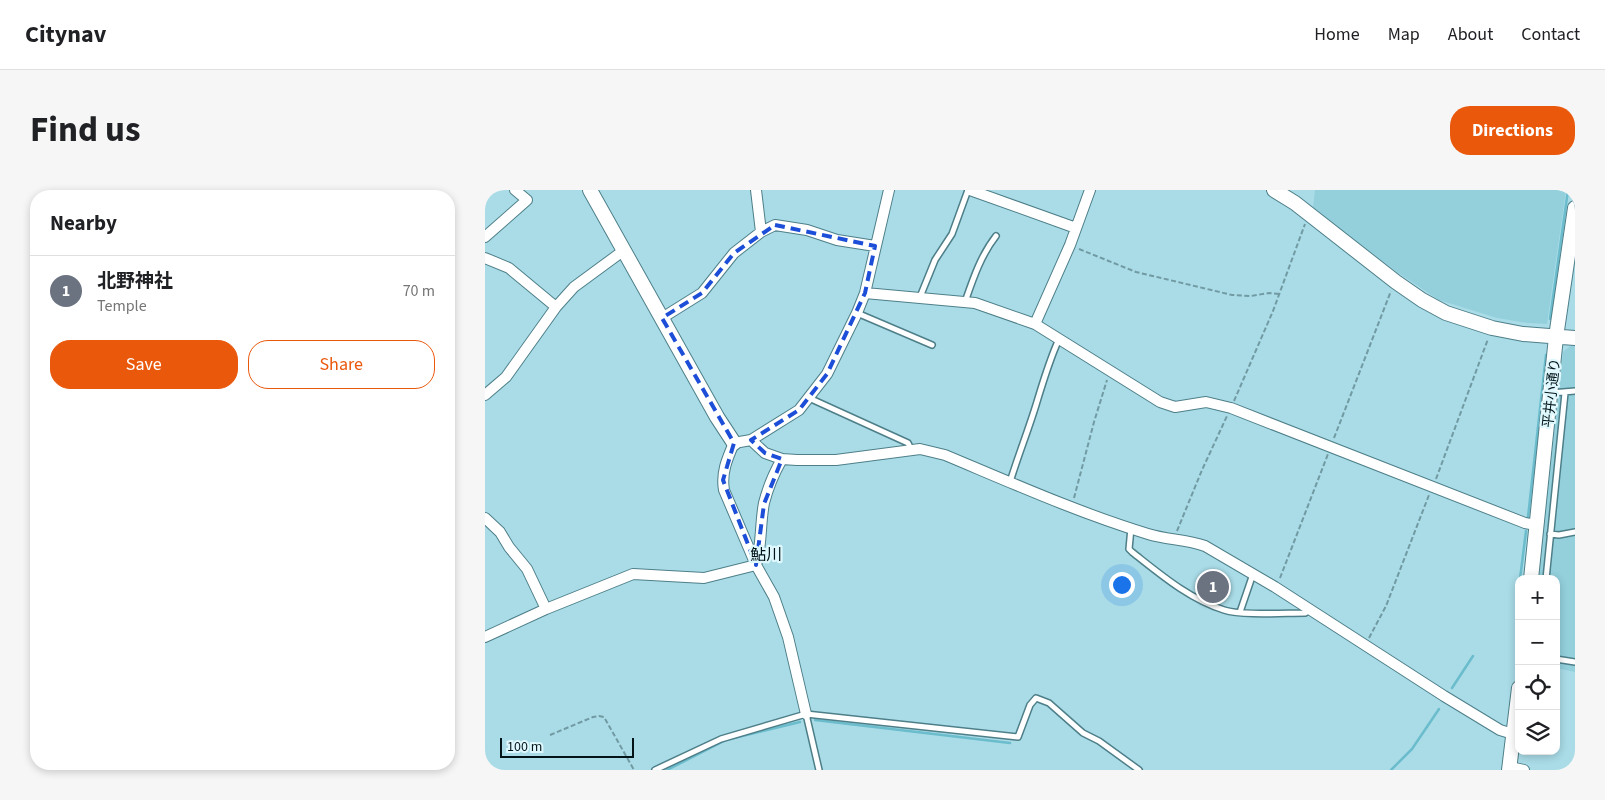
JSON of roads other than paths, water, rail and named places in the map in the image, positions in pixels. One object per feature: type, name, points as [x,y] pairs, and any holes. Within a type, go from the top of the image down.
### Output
[{"type":"street","points":[[485,237],[527,200],[515,190]]},
{"type":"street","points":[[590,190],[734,444]]},
{"type":"street","points":[[756,190],[761,232]]},
{"type":"street","points":[[734,444],[751,440],[799,410],[827,374],[865,293],[889,190]]},
{"type":"street","points":[[969,190],[1075,228]]},
{"type":"street","points":[[1035,324],[1070,245],[1090,190]]},
{"type":"street","points":[[1274,190],[1311,216],[1396,282],[1438,309],[1470,322],[1515,332],[1575,338]]},
{"type":"street","name":"平井小通り","points":[[1531,575],[1536,525],[1558,393],[1556,337],[1575,208]]},
{"type":"street","points":[[662,318],[702,293],[734,253],[761,232],[775,225],[807,230],[837,240],[875,246]]},
{"type":"street","points":[[485,395],[506,376],[556,307],[574,287],[623,250]]},
{"type":"street","points":[[485,258],[509,268],[556,307]]},
{"type":"street","points":[[865,293],[975,303],[1035,324],[1160,402],[1175,407],[1206,402],[1231,408],[1525,523],[1536,525]]},
{"type":"street","points":[[751,440],[765,453],[782,459],[797,460],[836,460],[911,449],[927,450],[945,455],[1071,508],[1149,535],[1205,546],[1275,587],[1444,696],[1500,730],[1513,734]]},
{"type":"street","points":[[734,444],[726,460],[723,480],[725,490],[756,565],[774,597],[785,629],[806,714]]},
{"type":"street","points":[[756,565],[759,556],[764,504],[769,485],[782,459]]},
{"type":"street","points":[[485,518],[500,532],[509,547],[527,569],[545,609]]},
{"type":"street","points":[[485,637],[545,609],[633,574],[704,578],[756,565]]},
{"type":"street","points":[[1516,710],[1509,768],[1524,770]]},
{"type":"lane","points":[[920,298],[935,260],[952,234],[969,190]]},
{"type":"lane","points":[[965,302],[982,259],[996,236]]},
{"type":"lane","points":[[857,313],[932,345]]},
{"type":"lane","points":[[1010,483],[1036,406],[1043,378],[1059,339]]},
{"type":"lane","points":[[1546,575],[1558,393],[1575,391]]},
{"type":"lane","points":[[809,398],[907,443],[911,449]]},
{"type":"lane","points":[[1131,528],[1129,549],[1172,583],[1224,610],[1305,613],[1310,610]]},
{"type":"lane","points":[[1550,534],[1559,535],[1575,532]]},
{"type":"lane","points":[[1240,612],[1253,574]]},
{"type":"lane","points":[[1560,659],[1575,662]]},
{"type":"lane","points":[[655,770],[721,739],[806,714],[1018,737],[1030,705],[1036,698],[1049,703],[1083,733],[1099,741],[1139,770]]},
{"type":"lane","points":[[806,714],[819,770]]},
{"type":"waterway","points":[[1550,319],[1568,190]]},
{"type":"waterway","points":[[1528,517],[1546,355]]},
{"type":"waterway","points":[[1520,575],[1526,531]]},
{"type":"waterway","points":[[1452,688],[1473,656]]},
{"type":"waterway","points":[[1391,770],[1412,749],[1439,709]]},
{"type":"waterway","points":[[815,720],[1010,743]]},
{"type":"waterway","points":[[667,770],[726,740],[800,722]]},
{"type":"place","name":"北野神社","points":[[1213,587]]},
{"type":"district","name":"鮎川","points":[[766,554]]}]
